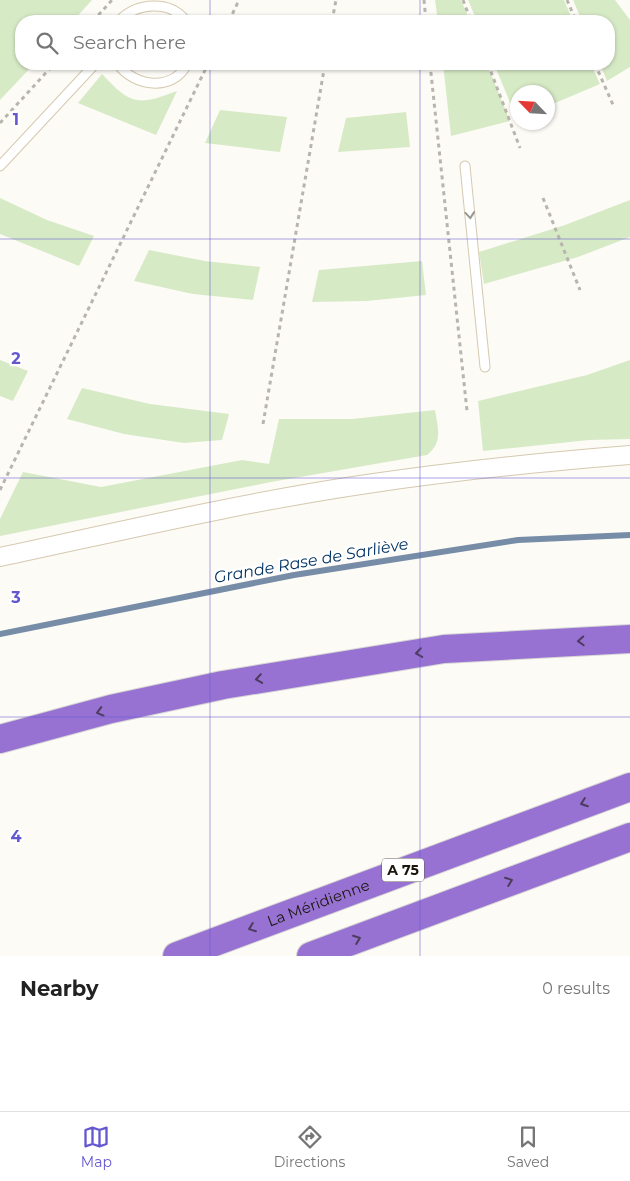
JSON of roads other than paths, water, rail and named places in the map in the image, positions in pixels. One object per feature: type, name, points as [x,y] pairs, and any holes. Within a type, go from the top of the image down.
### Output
[{"type":"highway","points":[[0,739],[111,710],[223,686],[444,649],[630,639]]},
{"type":"highway","name":"La Méridienne","points":[[176,956],[630,786]]},
{"type":"highway","points":[[312,956],[630,836]]},
{"type":"street","points":[[0,557],[215,511],[367,484],[530,463],[630,455]]},
{"type":"lane","points":[[124,15],[138,6],[150,3],[163,4],[179,15]]},
{"type":"lane","points":[[0,166],[89,70]]},
{"type":"lane","points":[[122,70],[134,80],[148,84],[162,83],[175,77],[181,70]]},
{"type":"lane","points":[[465,166],[484,367]]},
{"type":"waterway","name":"Grande Rase de Sarliève","points":[[0,634],[294,575],[518,540],[630,535]]}]
